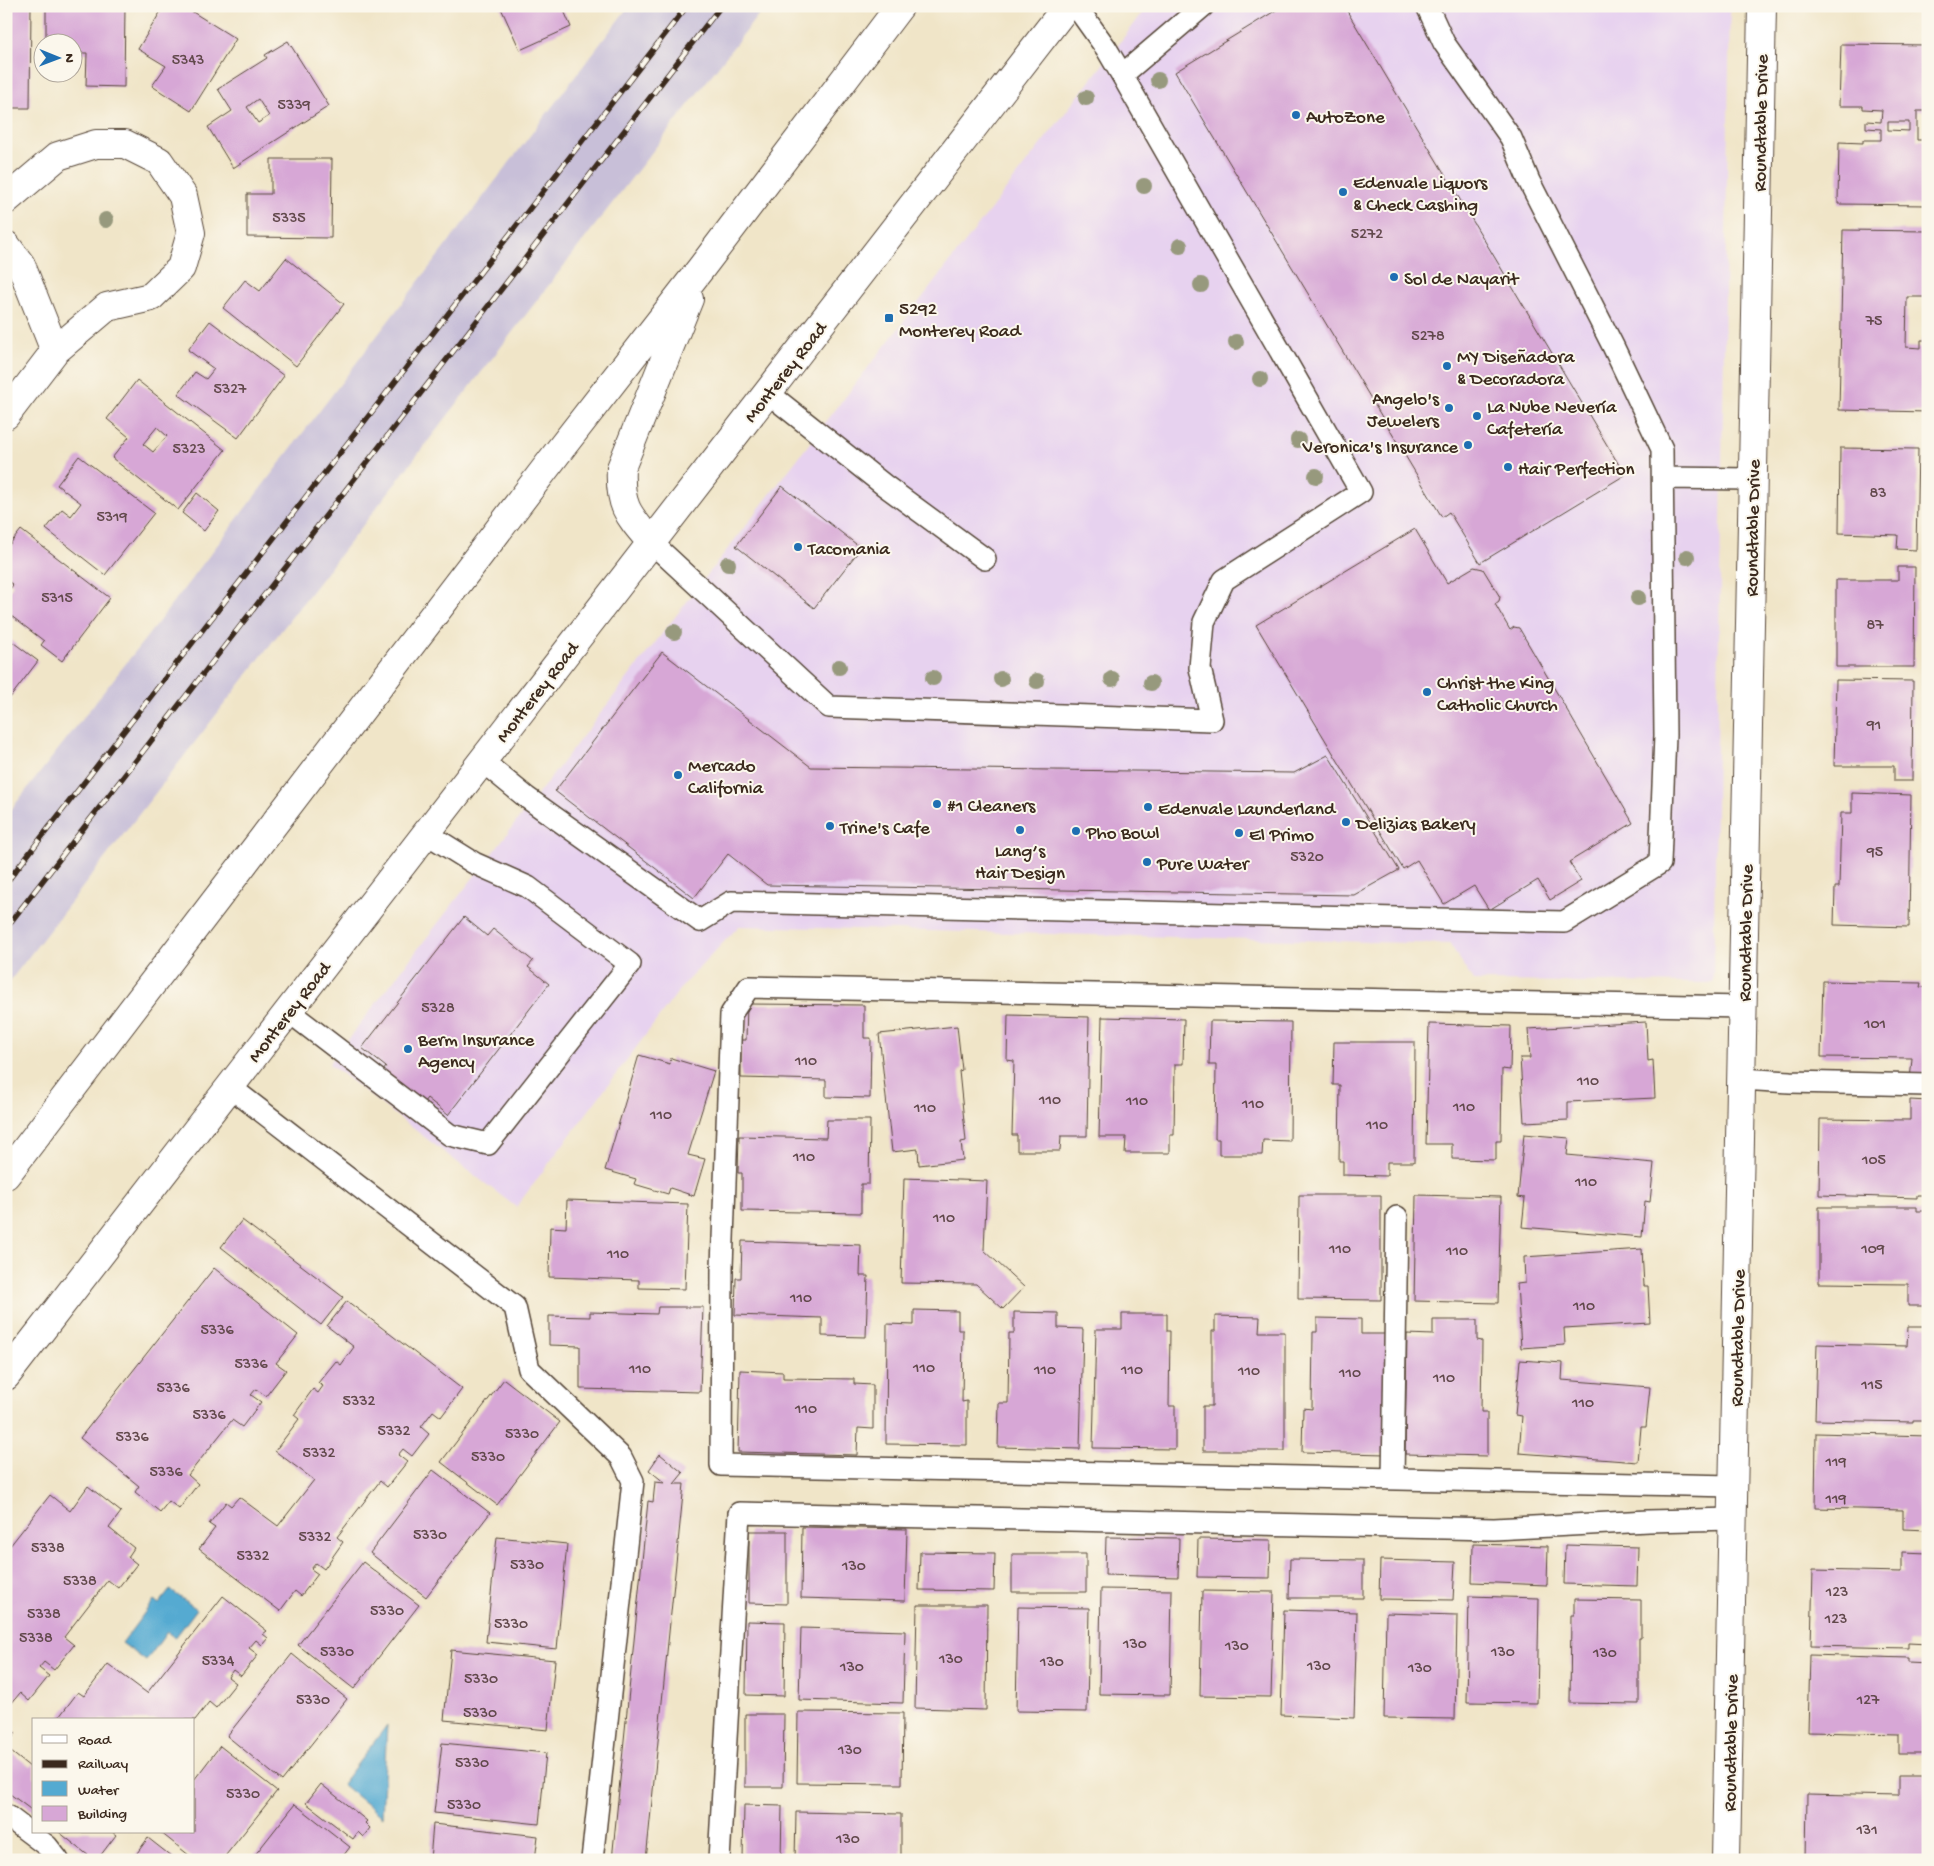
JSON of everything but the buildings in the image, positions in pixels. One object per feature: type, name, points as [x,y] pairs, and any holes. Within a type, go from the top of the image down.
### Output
[{"type":"main road","points":[[6,1175],[558,452],[702,268],[900,6]]},
{"type":"main road","name":"Monterey Road","points":[[6,1376],[1067,6]]},
{"type":"main road","name":"Roundtable Drive","points":[[1726,1860],[1762,6]]},
{"type":"main road","points":[[6,200],[58,156],[96,144],[125,144],[159,161],[183,196],[191,233],[180,268],[151,297],[108,307],[55,351],[6,415]]},
{"type":"main road","points":[[6,245],[22,265],[55,351]]},
{"type":"main road","points":[[651,542],[630,518],[623,504],[620,484],[621,468],[702,268]]},
{"type":"lane","points":[[651,542],[829,708],[1212,720],[1200,668],[1204,622],[1224,580],[1362,492],[1122,75],[1106,48],[1076,6]]},
{"type":"lane","points":[[1122,75],[1203,6]]},
{"type":"lane","points":[[482,762],[526,797],[700,921],[731,902],[1564,922],[1660,863],[1665,735],[1662,448],[1613,346],[1529,181],[1511,138],[1444,43],[1427,6]]},
{"type":"lane","points":[[768,392],[884,485],[985,559]]},
{"type":"lane","points":[[1663,478],[1752,479]]},
{"type":"lane","points":[[288,1011],[450,1135],[488,1144],[630,964],[528,887],[474,863],[426,833]]},
{"type":"lane","points":[[1733,1486],[721,1465],[722,1267],[731,1014],[749,987],[1742,1007]]},
{"type":"lane","points":[[1741,1079],[1928,1085]]},
{"type":"lane","points":[[230,1087],[516,1307],[529,1369],[621,1457],[633,1481],[592,1860]]},
{"type":"lane","points":[[1393,1479],[1397,1217]]},
{"type":"lane","points":[[719,1860],[739,1513],[1494,1529],[1648,1521],[1734,1519]]},
{"type":"lane","points":[[6,1815],[47,1846],[58,1860]]},
{"type":"shaded area","points":[[629,6],[765,6],[6,986],[6,816],[160,620]]},
{"type":"shaded area","points":[[1148,6],[1730,6],[1713,983],[1473,981],[1450,944],[739,926],[684,984],[516,1207],[329,1064]]},
{"type":"water","points":[[170,1590],[197,1609],[175,1638],[167,1632],[146,1661],[122,1643],[154,1600],[159,1604]]},
{"type":"water","points":[[387,1725],[382,1817],[342,1784]]},
{"type":"railway","points":[[6,883],[687,6]]},
{"type":"railway","points":[[6,928],[721,6]]},
{"type":"place","name":"AutoZone","points":[[1296,115]]},
{"type":"place","name":"Edenvale Liquors & Check Cashing","points":[[1343,192]]},
{"type":"place","name":"Sol de Nayarit","points":[[1394,277]]},
{"type":"place","name":"5292 Monterey Road","points":[[889,318]]},
{"type":"place","name":"MY Diseñadora & Decoradora","points":[[1447,366]]},
{"type":"place","name":"Angelo's Jewelers","points":[[1449,408]]},
{"type":"place","name":"La Nube Nevería Cafetería","points":[[1477,416]]},
{"type":"place","name":"Veronica's Insurance","points":[[1468,445]]},
{"type":"place","name":"Hair Perfection","points":[[1508,467]]},
{"type":"place","name":"Tacomania","points":[[798,547]]},
{"type":"place","name":"Christ the King Catholic Church","points":[[1427,692]]},
{"type":"place","name":"Mercado California","points":[[678,775]]},
{"type":"place","name":"#1 Cleaners","points":[[937,804]]},
{"type":"place","name":"Edenvale Launderland","points":[[1148,807]]},
{"type":"place","name":"Delizias Bakery","points":[[1346,822]]},
{"type":"place","name":"Trine's Cafe","points":[[830,826]]},
{"type":"place","name":"Lang’s Hair Design","points":[[1020,830]]},
{"type":"place","name":"Pho Bowl","points":[[1076,831]]},
{"type":"place","name":"El Primo","points":[[1239,833]]},
{"type":"place","name":"Pure Water","points":[[1147,862]]},
{"type":"place","name":"Berm Insurance Agency","points":[[408,1049]]}]
